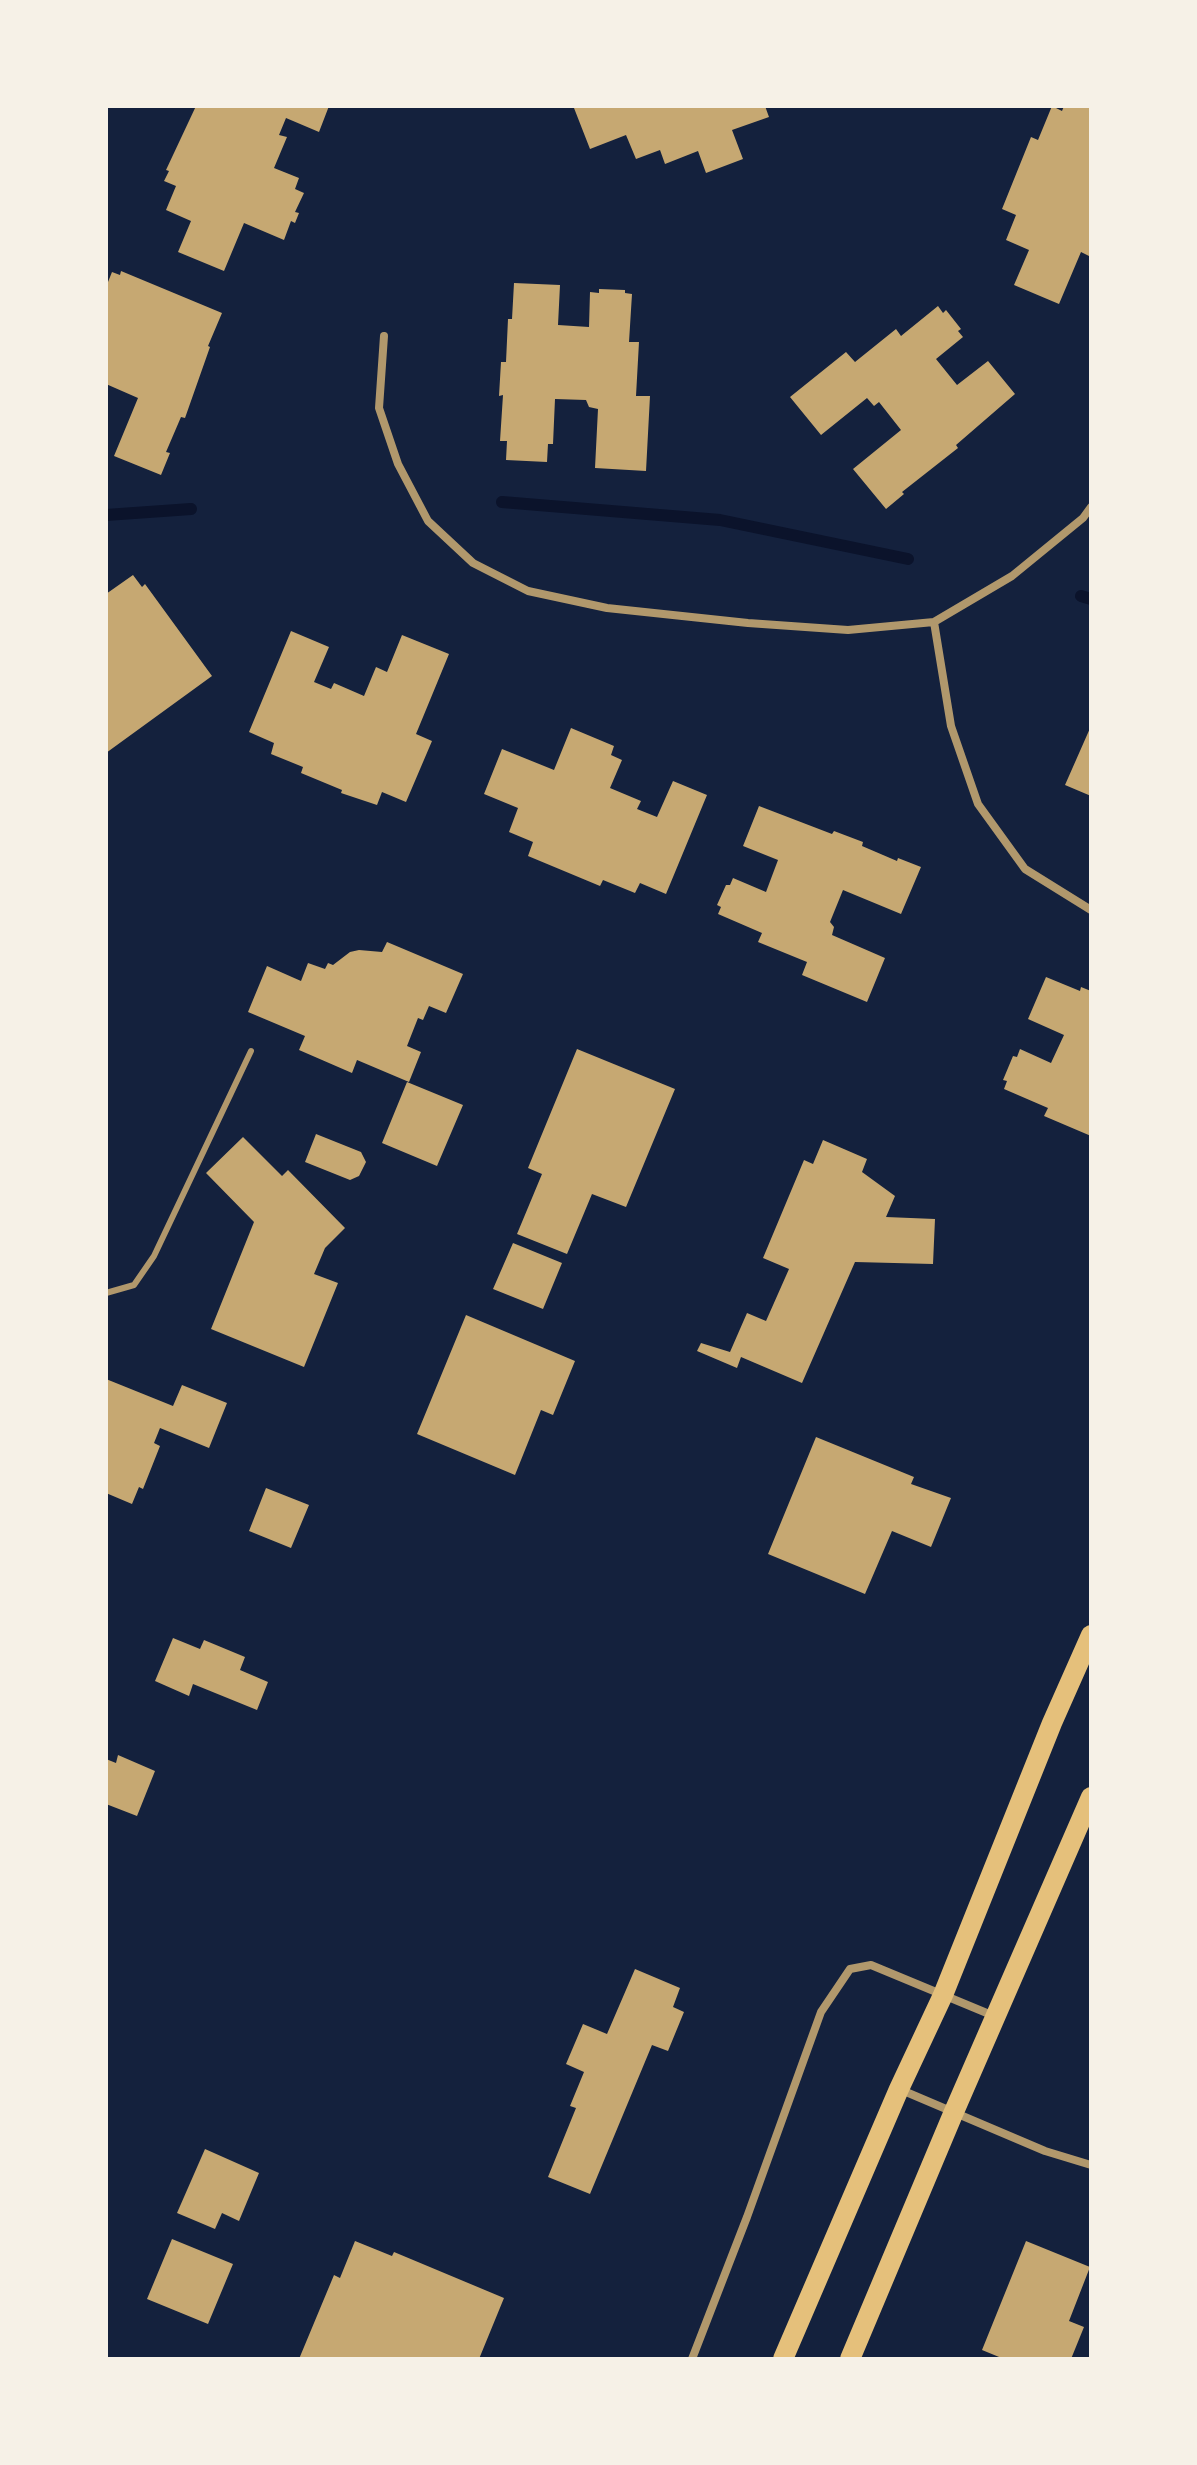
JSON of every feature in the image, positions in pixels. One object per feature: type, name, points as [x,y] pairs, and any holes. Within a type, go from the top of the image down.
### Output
[{"type":"main road","points":[[783,2359],[899,2089],[943,1995],[1052,1723],[1091,1635]]},
{"type":"main road","points":[[850,2359],[1091,1797]]},
{"type":"street","points":[[384,336],[379,408],[398,464],[428,521],[473,563],[528,591],[607,608],[748,623],[848,630],[934,622],[1012,576],[1083,518],[1091,507]]},
{"type":"street","points":[[934,622],[951,726],[978,804],[1025,869],[1091,910]]},
{"type":"street","points":[[692,2359],[821,2012],[850,1969],[871,1965],[995,2016]]},
{"type":"street","points":[[899,2089],[1045,2151],[1091,2165]]},
{"type":"lane","points":[[106,1293],[134,1285],[154,1256],[251,1051]]},
{"type":"building","points":[[196,106],[329,106],[319,132],[286,118],[279,135],[287,137],[274,168],[299,178],[295,189],[304,193],[295,212],[299,213],[295,223],[291,221],[284,240],[244,223],[224,271],[178,252],[191,221],[166,210],[176,186],[164,181],[169,171],[166,170]]},
{"type":"building","points":[[765,106],[769,117],[732,130],[743,159],[706,173],[698,151],[665,164],[660,150],[636,159],[626,135],[590,149],[574,108]]},
{"type":"building","points":[[1052,106],[1062,111],[1064,106],[1091,106],[1091,257],[1081,252],[1059,304],[1014,285],[1029,250],[1006,240],[1016,215],[1002,209],[1031,137],[1038,140]]},
{"type":"building","points":[[121,271],[222,313],[185,418],[181,417],[166,452],[170,453],[161,475],[114,456],[138,398],[106,384],[106,287],[112,272],[120,275]]},
{"type":"building","points":[[514,283],[560,285],[558,325],[589,327],[590,292],[599,293],[599,289],[625,290],[625,293],[632,294],[629,342],[639,342],[636,396],[650,396],[646,471],[595,468],[598,409],[589,407],[586,400],[555,399],[553,444],[548,444],[547,462],[506,460],[507,441],[500,441],[503,395],[499,396],[501,362],[506,362],[508,319],[512,319]]},
{"type":"building","points":[[938,306],[943,313],[946,310],[961,329],[958,331],[963,337],[936,359],[957,385],[988,361],[1015,394],[886,509],[853,469],[901,430],[879,402],[874,406],[867,398],[821,435],[790,397],[846,352],[855,362],[896,329],[901,336]]},
{"type":"building","points":[[133,575],[142,587],[145,584],[212,676],[106,753],[106,594]]},
{"type":"building","points":[[291,631],[329,647],[314,682],[331,689],[334,683],[364,696],[376,667],[387,672],[402,635],[449,654],[416,734],[432,741],[406,802],[382,792],[377,805],[341,793],[342,790],[301,773],[303,767],[271,754],[274,743],[249,732]]},
{"type":"building","points":[[1091,726],[1091,796],[1065,785]]},
{"type":"building","points":[[571,728],[614,746],[611,755],[622,760],[610,788],[641,801],[637,809],[657,817],[673,781],[707,795],[666,894],[640,883],[635,893],[603,880],[600,886],[528,856],[533,842],[509,832],[518,808],[484,794],[502,749],[554,770]]},
{"type":"building","points":[[759,806],[832,834],[834,831],[863,842],[862,846],[897,861],[898,858],[921,867],[901,914],[843,890],[830,922],[834,927],[832,935],[885,958],[867,1002],[802,975],[807,962],[758,942],[762,933],[718,914],[721,907],[717,905],[726,885],[730,885],[733,878],[766,892],[778,860],[743,846]]},
{"type":"building","points":[[387,942],[463,974],[446,1013],[429,1006],[423,1020],[418,1018],[407,1046],[421,1052],[409,1082],[357,1060],[352,1073],[299,1050],[305,1036],[248,1012],[267,966],[301,981],[308,963],[325,969],[328,963],[333,965],[350,952],[382,952]]},
{"type":"building","points":[[1046,977],[1080,991],[1081,987],[1091,991],[1091,1136],[1044,1116],[1048,1108],[1004,1089],[1007,1081],[1003,1080],[1013,1056],[1017,1057],[1020,1049],[1051,1063],[1064,1035],[1028,1019]]},
{"type":"building","points":[[577,1049],[675,1089],[626,1207],[592,1194],[567,1254],[517,1234],[542,1174],[528,1168]]},
{"type":"building","points":[[407,1082],[463,1105],[437,1166],[382,1143]]},
{"type":"building","points":[[316,1134],[361,1152],[366,1162],[359,1176],[350,1180],[305,1162]]},
{"type":"building","points":[[243,1137],[282,1176],[288,1170],[345,1228],[325,1248],[314,1274],[338,1283],[304,1367],[211,1329],[254,1222],[206,1173]]},
{"type":"building","points":[[823,1140],[867,1159],[862,1172],[895,1196],[886,1217],[935,1219],[933,1264],[855,1262],[802,1383],[741,1357],[737,1368],[697,1351],[701,1343],[730,1352],[747,1313],[766,1321],[789,1269],[763,1258],[804,1160],[813,1164]]},
{"type":"building","points":[[513,1243],[562,1263],[543,1309],[493,1289]]},
{"type":"building","points":[[466,1315],[575,1361],[553,1415],[541,1410],[515,1475],[417,1434]]},
{"type":"building","points":[[106,1379],[173,1406],[182,1385],[227,1403],[209,1448],[160,1428],[154,1443],[160,1446],[143,1489],[139,1487],[132,1504],[106,1493]]},
{"type":"building","points":[[816,1437],[914,1477],[911,1484],[951,1498],[931,1547],[892,1531],[865,1594],[768,1554]]},
{"type":"building","points":[[266,1488],[309,1505],[291,1548],[249,1531]]},
{"type":"building","points":[[173,1638],[200,1649],[204,1640],[245,1657],[240,1670],[268,1682],[257,1710],[193,1684],[189,1696],[155,1681]]},
{"type":"building","points":[[118,1755],[155,1771],[137,1816],[106,1804],[106,1759],[116,1763]]},
{"type":"building","points":[[635,1969],[680,1988],[673,2007],[684,2012],[668,2051],[652,2045],[590,2194],[548,2177],[576,2108],[570,2106],[584,2072],[566,2064],[583,2024],[607,2034]]},
{"type":"building","points":[[205,2149],[259,2173],[239,2221],[222,2213],[215,2229],[177,2213]]},
{"type":"building","points":[[172,2239],[233,2264],[208,2324],[147,2299]]},
{"type":"building","points":[[355,2241],[392,2256],[394,2252],[504,2298],[479,2359],[299,2359],[334,2275],[340,2278]]},
{"type":"building","points":[[1026,2241],[1090,2267],[1069,2321],[1084,2327],[1071,2359],[1004,2359],[982,2350]]},
{"type":"waterway","points":[[502,502],[720,520],[908,559]]},
{"type":"waterway","points":[[106,515],[191,509]]},
{"type":"waterway","points":[[1081,596],[1091,599]]}]
